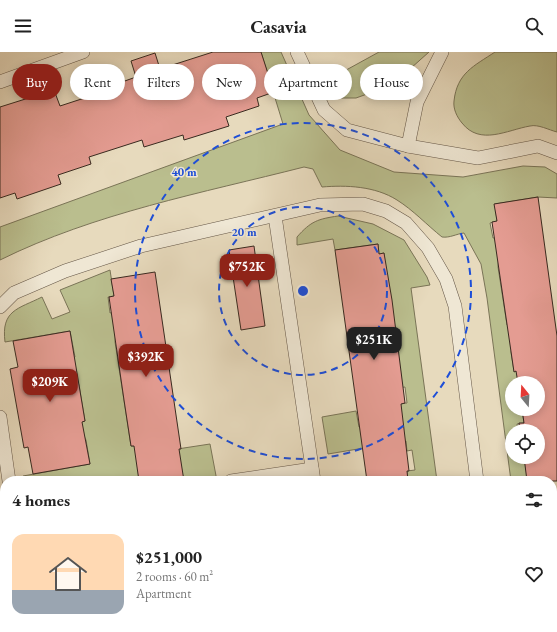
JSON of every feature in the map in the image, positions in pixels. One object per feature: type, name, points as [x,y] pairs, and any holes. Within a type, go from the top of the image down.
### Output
[{"type":"lane","points":[[0,82],[83,52]]},
{"type":"lane","points":[[297,52],[324,110],[347,130],[408,146],[478,158],[538,146],[557,153]]},
{"type":"lane","points":[[408,146],[417,102],[442,52]]},
{"type":"lane","points":[[0,307],[14,293],[65,271],[141,246],[320,205],[363,204],[386,211],[406,223],[428,248],[446,279],[455,306],[476,476]]},
{"type":"lane","points":[[275,216],[313,475],[299,476]]},
{"type":"lane","points":[[0,417],[8,476]]},
{"type":"green space","points":[[261,52],[281,52],[286,64],[265,64]]},
{"type":"green space","points":[[379,52],[429,52],[416,64],[360,64],[360,97],[356,98],[352,98],[352,67]]},
{"type":"green space","points":[[495,52],[557,52],[557,132],[540,126],[533,126],[494,135],[485,135],[477,134],[469,130],[460,121],[454,107],[456,91],[459,84],[468,71]]},
{"type":"green space","points":[[276,100],[302,100],[309,115],[340,150],[394,172],[463,177],[523,166],[545,167],[557,174],[557,198],[538,197],[495,204],[497,221],[490,223],[493,238],[500,237],[498,267],[507,325],[516,324],[511,352],[514,371],[519,371],[527,376],[505,376],[505,416],[523,416],[524,423],[505,424],[505,435],[487,298],[481,264],[464,233],[442,237],[409,208],[388,195],[370,189],[341,186],[322,187],[313,169],[304,167],[188,195],[111,217],[73,229],[0,260],[0,227],[283,124]]},
{"type":"green space","points":[[338,216],[373,224],[404,240],[427,277],[430,285],[411,288],[436,476],[408,476],[407,471],[415,470],[412,450],[407,451],[406,441],[328,454],[322,417],[356,411],[359,427],[402,421],[400,404],[407,403],[405,387],[397,388],[384,253],[379,254],[378,244],[335,250],[333,239],[297,245],[297,237],[306,227],[325,218]]},
{"type":"green space","points":[[110,270],[114,296],[108,297],[110,313],[117,311],[115,342],[131,446],[137,446],[138,455],[210,444],[216,476],[23,476],[90,464],[86,440],[77,423],[85,421],[79,385],[69,359],[75,357],[70,331],[5,342],[4,331],[6,323],[13,312],[42,297],[52,319],[70,312],[60,290]]},
{"type":"green space","points":[[509,464],[529,464],[528,476],[510,476]]},
{"type":"building","points":[[213,52],[261,52],[265,64],[264,96],[257,98],[259,106],[226,117],[229,126],[184,140],[183,135],[144,147],[142,140],[89,157],[91,164],[58,175],[61,184],[17,199],[15,193],[0,198],[0,107],[22,100],[58,100],[60,106],[78,100],[125,100],[125,81],[133,78],[133,100],[194,100],[194,64],[176,64]]},
{"type":"building","points":[[155,53],[158,64],[133,64],[133,67],[131,61]]},
{"type":"building","points":[[538,197],[557,336],[557,476],[526,476],[525,464],[545,464],[545,424],[519,423],[524,423],[523,416],[545,416],[545,376],[517,376],[516,371],[514,372],[492,222],[497,221],[494,204]]},
{"type":"building","points":[[378,244],[379,254],[384,253],[392,300],[405,403],[401,404],[409,471],[407,471],[408,476],[366,476],[335,250]]},
{"type":"building","points":[[254,246],[265,326],[241,330],[229,250]]},
{"type":"building","points":[[155,272],[181,449],[179,449],[183,476],[138,476],[134,446],[131,446],[109,297],[114,296],[111,279]]},
{"type":"building","points":[[70,331],[85,421],[82,422],[90,464],[33,474],[28,447],[24,448],[10,369],[18,367],[13,341]]}]
